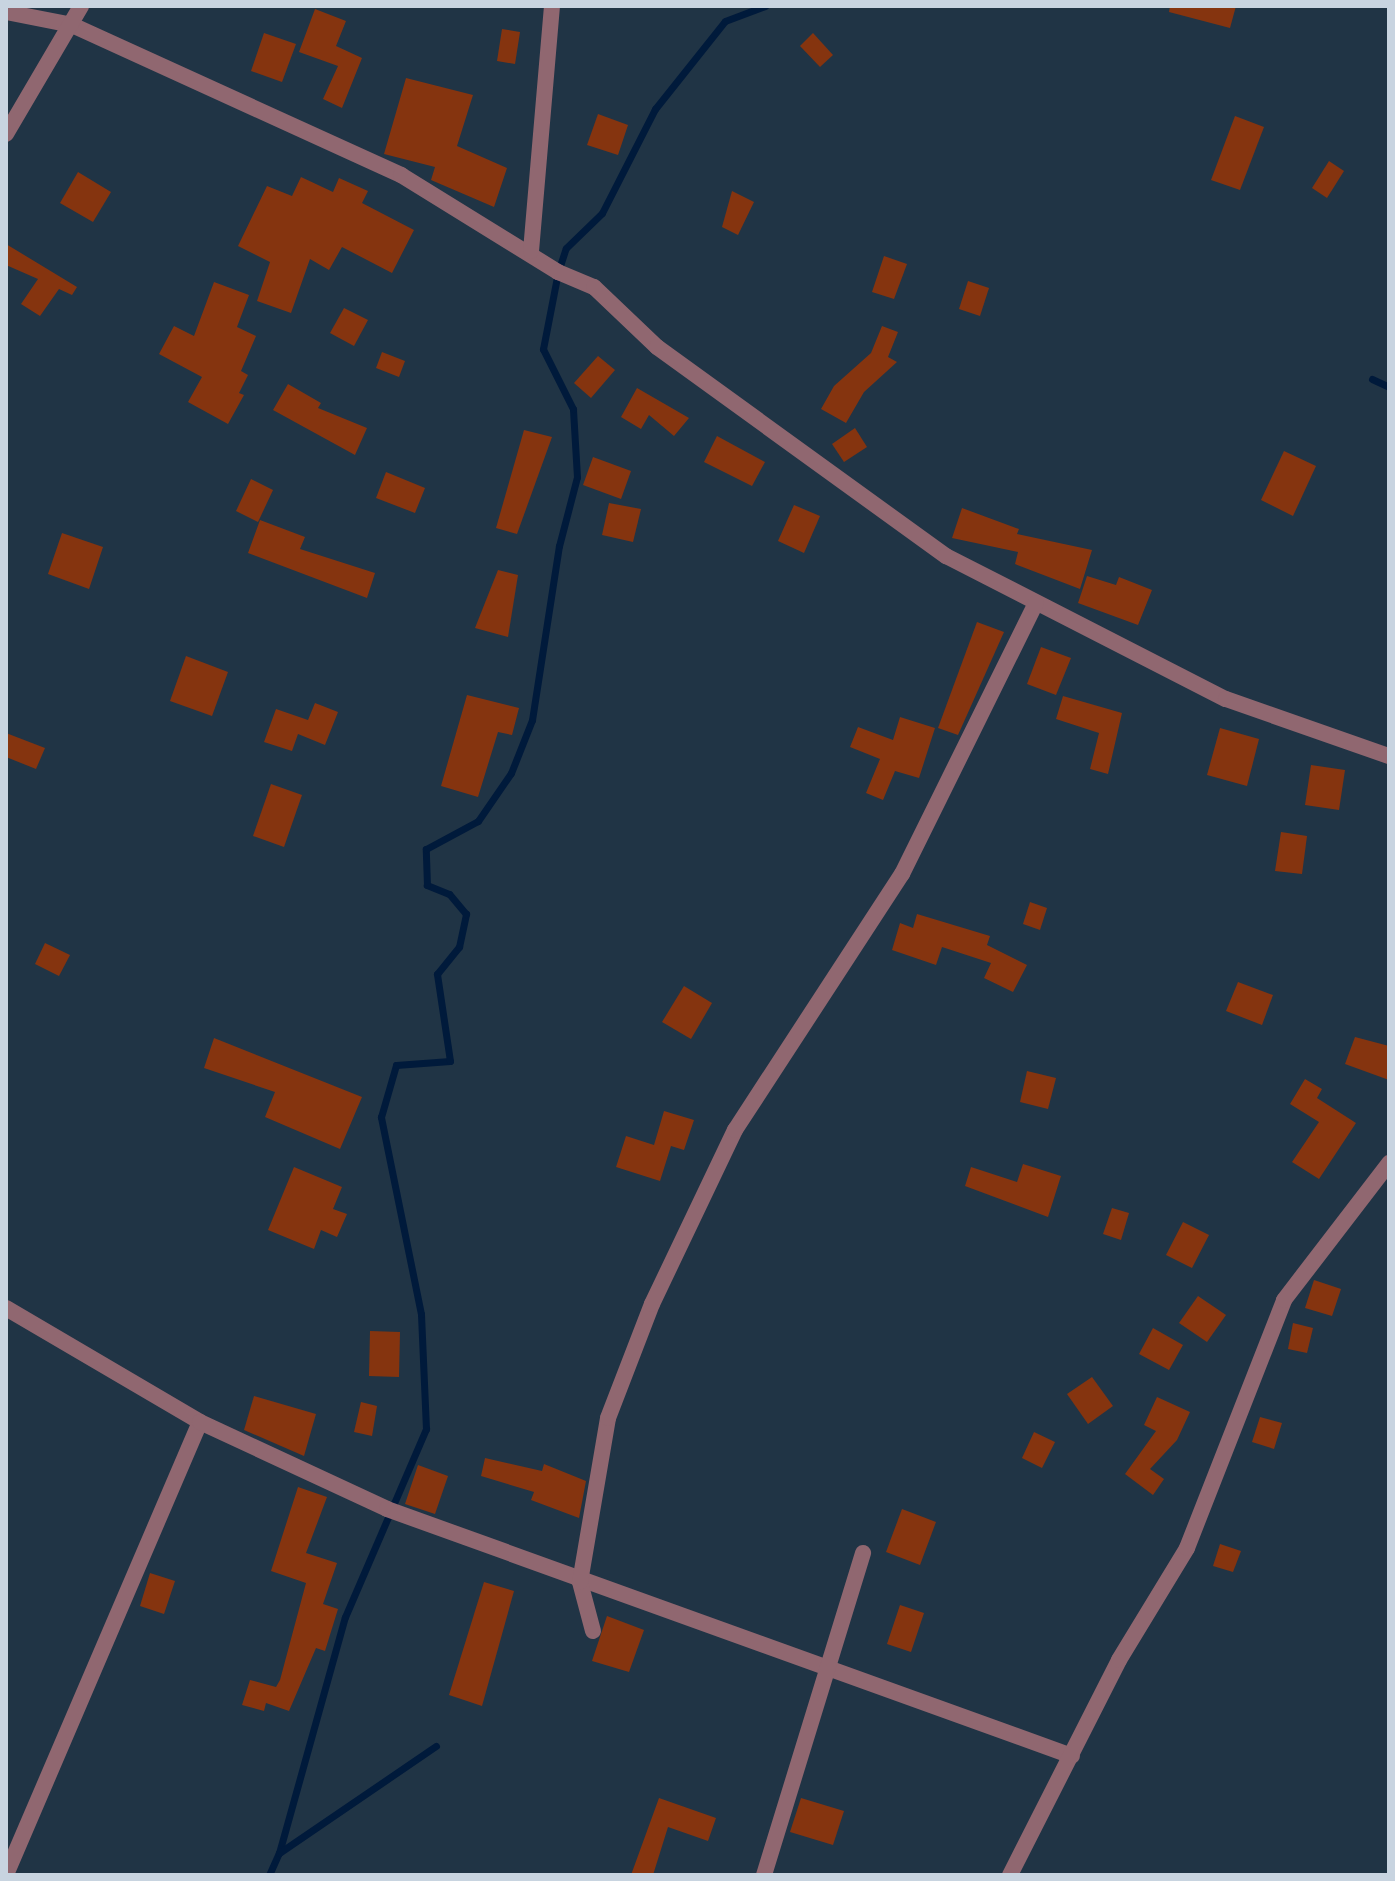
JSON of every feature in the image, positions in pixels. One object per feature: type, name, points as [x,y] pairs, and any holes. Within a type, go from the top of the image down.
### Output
[{"type":"street","points":[[6,134],[81,6]]},
{"type":"street","points":[[531,251],[552,6]]},
{"type":"street","points":[[6,12],[72,25],[401,175],[531,251],[558,272],[594,287],[657,347],[946,556],[1226,699],[1389,756]]},
{"type":"street","points":[[593,1631],[580,1582],[608,1418],[698,1204],[735,1130],[902,874],[1036,603]]},
{"type":"street","points":[[1010,1875],[1213,1494],[1284,1300],[1389,1163]]},
{"type":"street","points":[[6,1308],[200,1422],[387,1509],[826,1671],[1072,1756]]},
{"type":"street","points":[[6,1875],[200,1422]]},
{"type":"street","points":[[764,1875],[863,1553]]},
{"type":"building","points":[[1170,6],[1236,6],[1230,28],[1169,12]]},
{"type":"building","points":[[315,9],[346,21],[336,46],[362,58],[342,108],[323,99],[338,66],[299,52]]},
{"type":"building","points":[[502,29],[520,32],[515,64],[497,61]]},
{"type":"building","points":[[264,33],[296,44],[282,82],[251,71]]},
{"type":"building","points":[[813,33],[833,55],[820,67],[800,46]]},
{"type":"building","points":[[406,78],[473,95],[457,146],[507,168],[494,207],[431,180],[435,167],[384,154]]},
{"type":"building","points":[[598,114],[628,125],[618,155],[587,145]]},
{"type":"building","points":[[1235,116],[1264,127],[1240,190],[1211,180]]},
{"type":"building","points":[[1329,161],[1344,171],[1327,198],[1312,188]]},
{"type":"building","points":[[78,172],[111,192],[93,222],[60,203]]},
{"type":"building","points":[[301,177],[333,192],[339,178],[368,191],[362,203],[414,230],[392,273],[342,247],[329,270],[310,259],[291,313],[257,301],[270,262],[238,246],[267,186],[292,196]]},
{"type":"building","points":[[732,191],[754,202],[738,235],[722,227]]},
{"type":"building","points":[[6,244],[77,287],[72,295],[59,289],[40,316],[21,304],[38,279],[6,265]]},
{"type":"building","points":[[884,256],[907,264],[894,299],[872,292]]},
{"type":"building","points":[[968,281],[989,288],[980,316],[959,309]]},
{"type":"building","points":[[214,282],[249,295],[237,327],[256,336],[241,371],[248,375],[239,393],[244,395],[228,424],[188,402],[202,377],[159,354],[174,326],[194,336]]},
{"type":"building","points":[[344,308],[368,320],[354,346],[330,333]]},
{"type":"building","points":[[882,326],[898,332],[888,357],[897,362],[864,392],[846,423],[821,409],[834,386],[871,353]]},
{"type":"building","points":[[382,352],[405,361],[399,377],[376,368]]},
{"type":"building","points":[[598,356],[615,370],[591,398],[574,383]]},
{"type":"building","points":[[288,384],[321,403],[318,408],[367,428],[355,455],[273,410]]},
{"type":"building","points":[[637,388],[689,418],[674,436],[649,415],[641,429],[621,417]]},
{"type":"building","points":[[855,428],[867,447],[844,462],[832,444]]},
{"type":"building","points":[[524,430],[552,437],[517,534],[496,528]]},
{"type":"building","points":[[717,436],[765,462],[752,486],[704,462]]},
{"type":"building","points":[[1284,451],[1316,466],[1293,516],[1261,500]]},
{"type":"building","points":[[593,457],[631,471],[621,499],[583,485]]},
{"type":"building","points":[[386,472],[425,488],[415,513],[376,498]]},
{"type":"building","points":[[251,479],[273,490],[258,522],[236,511]]},
{"type":"building","points":[[609,503],[641,509],[633,542],[602,535]]},
{"type":"building","points":[[794,505],[820,516],[804,553],[778,541]]},
{"type":"building","points":[[962,508],[1019,529],[1017,534],[1092,550],[1080,589],[1015,564],[1018,552],[952,538]]},
{"type":"building","points":[[260,520],[305,537],[300,549],[375,573],[367,598],[248,553]]},
{"type":"building","points":[[62,533],[103,547],[89,589],[48,574]]},
{"type":"building","points":[[498,570],[518,575],[508,637],[475,628]]},
{"type":"building","points":[[1087,576],[1116,585],[1119,577],[1152,590],[1138,625],[1078,603]]},
{"type":"building","points":[[977,622],[1004,632],[958,735],[938,728]]},
{"type":"building","points":[[1041,647],[1071,658],[1056,695],[1027,684]]},
{"type":"building","points":[[186,656],[228,672],[212,716],[170,701]]},
{"type":"building","points":[[467,695],[519,708],[512,735],[498,732],[478,797],[441,786]]},
{"type":"building","points":[[1063,696],[1122,713],[1108,774],[1090,769],[1099,733],[1056,719]]},
{"type":"building","points":[[315,703],[338,712],[325,745],[298,734],[292,751],[264,742],[276,709],[308,720]]},
{"type":"building","points":[[900,717],[935,728],[919,778],[895,771],[883,800],[866,793],[880,759],[850,747],[858,727],[893,740]]},
{"type":"building","points":[[1220,728],[1259,739],[1247,786],[1207,775]]},
{"type":"building","points":[[6,733],[45,748],[36,769],[6,757]]},
{"type":"building","points":[[1311,765],[1345,770],[1339,810],[1305,805]]},
{"type":"building","points":[[271,784],[302,795],[284,847],[253,836]]},
{"type":"building","points":[[1281,832],[1307,836],[1302,874],[1275,871]]},
{"type":"building","points":[[1030,902],[1047,908],[1040,930],[1023,924]]},
{"type":"building","points":[[917,914],[990,936],[987,945],[1027,965],[1013,992],[984,978],[991,963],[942,947],[936,965],[892,950],[900,923],[913,928]]},
{"type":"building","points":[[45,943],[70,955],[59,976],[35,964]]},
{"type":"building","points":[[1238,982],[1273,995],[1262,1025],[1226,1011]]},
{"type":"building","points":[[684,986],[712,1003],[691,1039],[662,1022]]},
{"type":"building","points":[[1355,1037],[1389,1046],[1389,1080],[1345,1064]]},
{"type":"building","points":[[214,1038],[362,1097],[340,1149],[265,1117],[275,1092],[204,1068]]},
{"type":"building","points":[[1027,1071],[1056,1078],[1048,1109],[1020,1102]]},
{"type":"building","points":[[1305,1079],[1322,1089],[1317,1098],[1356,1123],[1319,1179],[1292,1162],[1319,1122],[1290,1104]]},
{"type":"building","points":[[664,1111],[694,1120],[684,1150],[671,1146],[660,1181],[616,1167],[626,1136],[654,1145]]},
{"type":"building","points":[[1023,1164],[1061,1176],[1048,1217],[965,1186],[971,1167],[1017,1182]]},
{"type":"building","points":[[294,1167],[342,1187],[333,1209],[347,1214],[337,1237],[321,1230],[314,1249],[268,1230]]},
{"type":"building","points":[[1112,1208],[1129,1213],[1121,1240],[1103,1234]]},
{"type":"building","points":[[1183,1222],[1209,1235],[1192,1268],[1166,1255]]},
{"type":"building","points":[[1314,1280],[1341,1289],[1332,1316],[1305,1308]]},
{"type":"building","points":[[1198,1296],[1226,1315],[1207,1342],[1179,1323]]},
{"type":"building","points":[[1293,1323],[1313,1328],[1307,1353],[1288,1349]]},
{"type":"building","points":[[1153,1328],[1183,1345],[1169,1370],[1139,1354]]},
{"type":"building","points":[[370,1331],[400,1332],[399,1377],[369,1376]]},
{"type":"building","points":[[1092,1377],[1113,1406],[1088,1424],[1067,1394]]},
{"type":"building","points":[[254,1396],[316,1414],[304,1456],[244,1430]]},
{"type":"building","points":[[1157,1397],[1190,1412],[1177,1440],[1150,1469],[1164,1479],[1153,1495],[1125,1474],[1156,1431],[1144,1425]]},
{"type":"building","points":[[361,1402],[377,1406],[372,1436],[354,1432]]},
{"type":"building","points":[[1260,1417],[1282,1423],[1274,1449],[1252,1442]]},
{"type":"building","points":[[1034,1432],[1055,1442],[1042,1468],[1022,1458]]},
{"type":"building","points":[[485,1458],[542,1471],[544,1464],[586,1481],[579,1518],[531,1500],[534,1492],[481,1476]]},
{"type":"building","points":[[418,1465],[448,1476],[435,1514],[405,1504]]},
{"type":"building","points":[[298,1487],[327,1497],[306,1553],[337,1563],[323,1604],[338,1609],[325,1651],[316,1648],[289,1711],[266,1703],[264,1711],[242,1705],[250,1680],[276,1687],[280,1680],[306,1583],[271,1571]]},
{"type":"building","points":[[902,1509],[936,1522],[920,1565],[886,1552]]},
{"type":"building","points":[[1220,1544],[1241,1551],[1233,1572],[1213,1566]]},
{"type":"building","points":[[150,1573],[175,1581],[164,1614],[140,1606]]},
{"type":"building","points":[[484,1582],[514,1591],[482,1706],[449,1695]]},
{"type":"building","points":[[900,1605],[924,1613],[911,1652],[887,1644]]},
{"type":"building","points":[[607,1616],[644,1630],[629,1672],[592,1661]]},
{"type":"building","points":[[659,1798],[716,1818],[708,1841],[668,1827],[653,1875],[631,1875]]},
{"type":"building","points":[[801,1798],[844,1811],[833,1845],[790,1832]]},
{"type":"waterway","points":[[279,1853],[345,1617],[426,1429],[421,1314],[381,1117],[396,1065],[450,1061],[437,974],[459,947],[466,914],[449,894],[427,885],[426,849],[478,821],[511,773],[532,720],[559,546],[577,477],[573,409],[543,349],[558,272],[566,248],[602,213],[655,109],[725,21],[765,6]]},
{"type":"waterway","points":[[1372,379],[1389,387]]},
{"type":"waterway","points":[[269,1875],[279,1853],[436,1746]]}]
